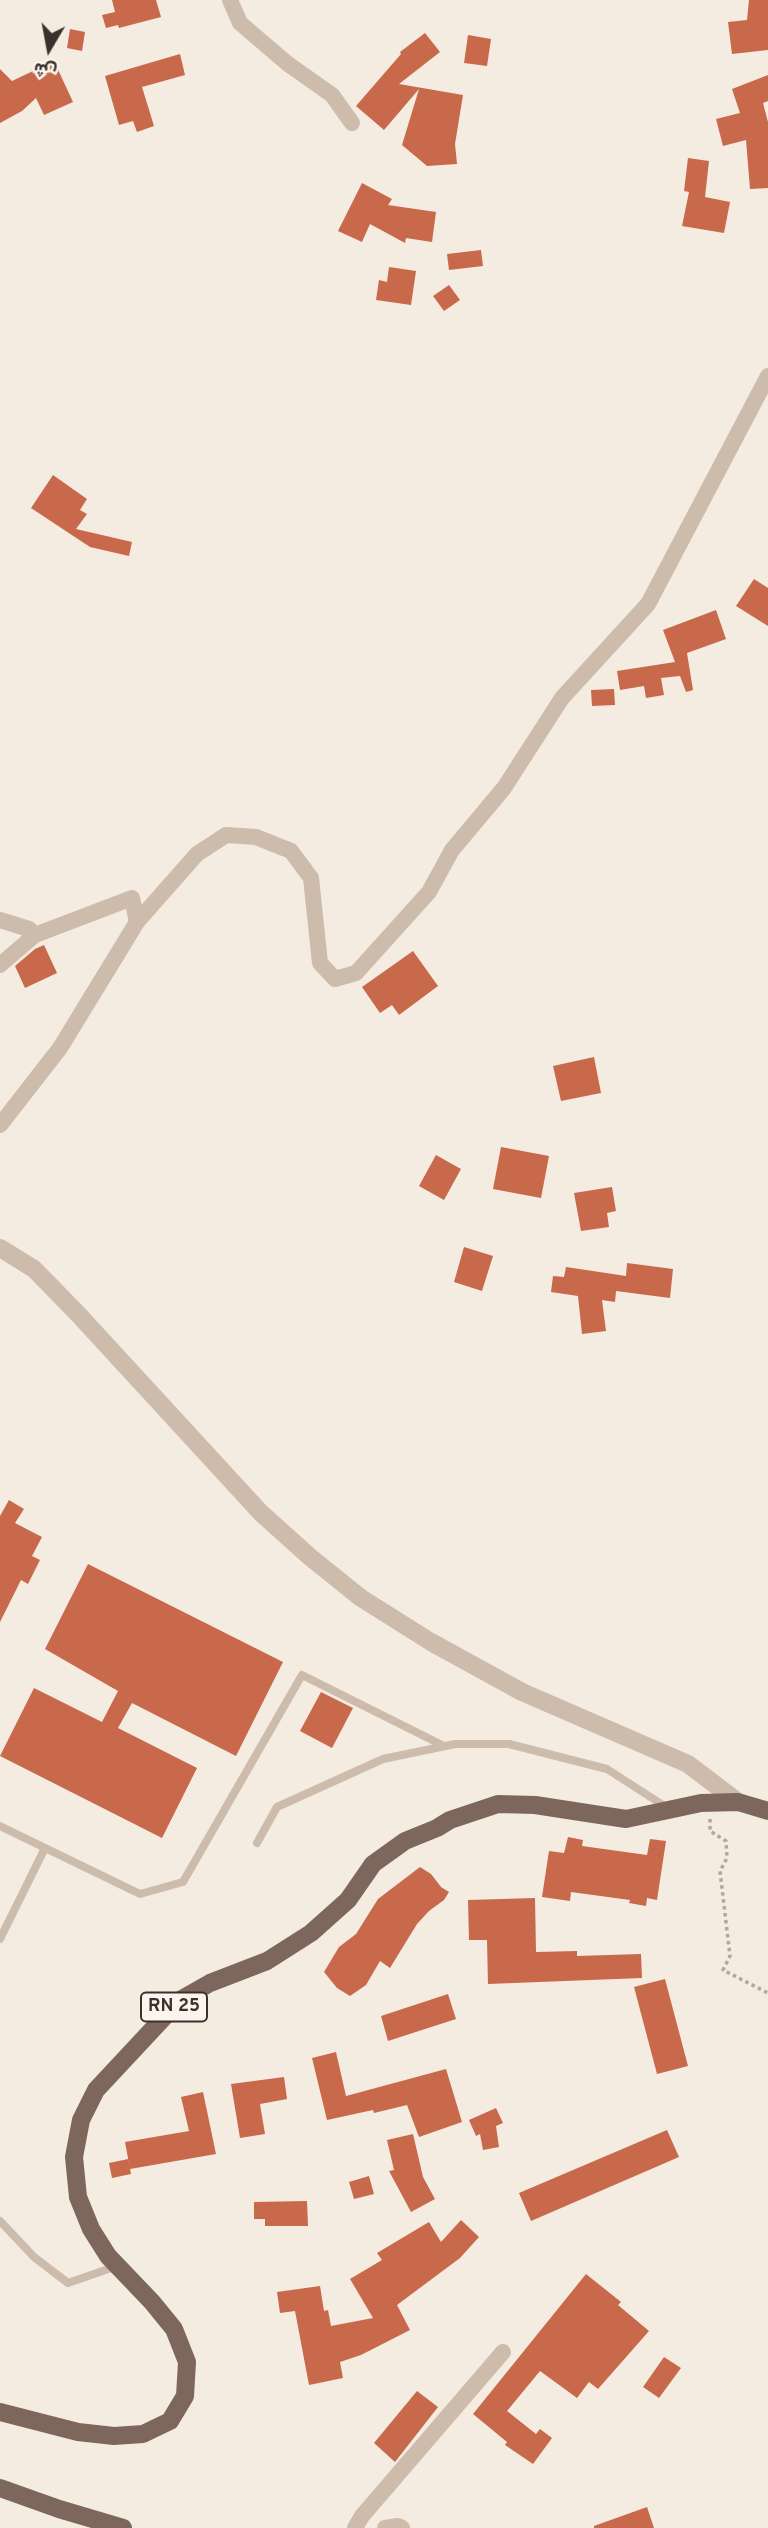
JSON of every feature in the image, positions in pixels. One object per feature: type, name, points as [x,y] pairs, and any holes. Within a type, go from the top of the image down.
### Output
[{"type":"main road","name":"RN 25","points":[[0,2412],[78,2432],[114,2437],[143,2434],[170,2421],[185,2396],[187,2362],[174,2329],[108,2256],[91,2229],[78,2197],[74,2157],[81,2120],[96,2090],[180,2000],[210,1983],[267,1961],[311,1933],[348,1900],[373,1864],[405,1841],[450,1820],[498,1804],[535,1805],[626,1819],[710,1803],[738,1802],[768,1811]]},
{"type":"main road","points":[[0,2488],[123,2528]]},
{"type":"street","points":[[230,0],[240,23],[288,64],[332,95],[352,123]]},
{"type":"street","points":[[0,1125],[60,1048],[137,922],[197,854],[226,835],[256,837],[291,850],[311,878],[320,963],[335,979],[356,974],[429,892],[452,850],[504,788],[562,698],[648,604],[768,376]]},
{"type":"street","points":[[0,965],[36,935],[132,898],[137,922]]},
{"type":"street","points":[[0,920],[29,929],[36,935]]},
{"type":"street","points":[[0,1248],[34,1269],[261,1513],[310,1558],[361,1598],[431,1642],[522,1692],[688,1764],[738,1802]]},
{"type":"street","points":[[355,2528],[362,2516],[503,2352]]},
{"type":"street","points":[[385,2528],[402,2528]]},
{"type":"lane","points":[[0,1826],[140,1894],[183,1882],[302,1675],[444,1746]]},
{"type":"lane","points":[[257,1843],[276,1807],[383,1759],[444,1746],[509,1744],[607,1769],[672,1811]]},
{"type":"lane","points":[[0,1939],[45,1848]]},
{"type":"lane","points":[[0,2221],[34,2256],[68,2283],[117,2266]]},
{"type":"path","points":[[710,1803],[710,1831],[726,1841],[727,1858],[720,1871],[730,1956],[723,1970],[768,1993]]},
{"type":"building","points":[[112,0],[156,0],[161,17],[119,28],[118,25],[106,28],[102,15],[115,12]]},
{"type":"building","points":[[749,0],[768,0],[768,50],[732,54],[728,22],[747,20]]},
{"type":"building","points":[[70,29],[85,32],[82,51],[67,48]]},
{"type":"building","points":[[425,33],[440,52],[399,84],[463,95],[455,144],[457,164],[427,166],[402,145],[419,89],[384,130],[356,106],[400,52]]},
{"type":"building","points":[[468,35],[491,39],[487,66],[464,63]]},
{"type":"building","points":[[180,54],[185,75],[142,87],[154,126],[137,132],[133,121],[119,125],[105,76]]},
{"type":"building","points":[[54,61],[73,102],[44,115],[36,98],[22,111],[0,123],[0,69],[12,81]]},
{"type":"building","points":[[768,75],[768,101],[763,103],[768,122],[768,188],[750,189],[746,140],[723,146],[716,119],[740,113],[732,89]]},
{"type":"building","points":[[688,158],[709,161],[705,197],[730,202],[724,233],[682,226],[689,192],[684,191]]},
{"type":"building","points":[[362,183],[392,199],[388,205],[436,212],[432,242],[406,238],[405,243],[370,224],[362,242],[338,231]]},
{"type":"building","points":[[481,250],[483,266],[449,270],[447,254]]},
{"type":"building","points":[[389,267],[416,271],[411,305],[376,300],[379,280],[387,282]]},
{"type":"building","points":[[449,285],[460,300],[444,311],[433,296]]},
{"type":"building","points":[[53,475],[87,499],[80,510],[87,514],[76,529],[132,542],[129,556],[90,547],[31,508]]},
{"type":"building","points":[[754,579],[768,588],[768,626],[736,606]]},
{"type":"building","points":[[716,610],[726,639],[687,653],[693,690],[686,692],[680,676],[661,678],[664,695],[646,698],[644,686],[620,690],[617,671],[675,662],[663,630]]},
{"type":"building","points":[[614,689],[615,705],[592,706],[591,690]]},
{"type":"building","points":[[44,945],[57,973],[25,988],[15,966]]},
{"type":"building","points":[[413,951],[438,986],[399,1015],[392,1005],[380,1013],[362,987]]},
{"type":"building","points":[[594,1057],[601,1093],[561,1101],[553,1066]]},
{"type":"building","points":[[501,1147],[549,1156],[541,1198],[493,1189]]},
{"type":"building","points":[[436,1155],[461,1169],[444,1200],[419,1186]]},
{"type":"building","points":[[612,1187],[616,1211],[607,1213],[609,1227],[581,1231],[574,1193]]},
{"type":"building","points":[[464,1247],[493,1256],[482,1291],[454,1282]]},
{"type":"building","points":[[627,1263],[673,1269],[670,1298],[616,1291],[615,1302],[602,1300],[606,1331],[582,1334],[578,1296],[551,1292],[553,1276],[564,1277],[566,1267],[626,1276]]},
{"type":"building","points":[[9,1500],[24,1509],[15,1523],[42,1537],[32,1556],[40,1560],[28,1584],[21,1580],[0,1622],[0,1516]]},
{"type":"building","points":[[88,1564],[283,1662],[236,1756],[132,1703],[118,1728],[197,1768],[162,1838],[0,1756],[34,1688],[102,1722],[118,1691],[45,1649]]},
{"type":"building","points":[[321,1692],[353,1708],[332,1748],[300,1731]]},
{"type":"building","points":[[568,1837],[583,1840],[582,1846],[647,1855],[650,1839],[666,1841],[657,1900],[647,1898],[646,1906],[629,1903],[630,1900],[571,1892],[570,1901],[542,1897],[549,1851],[564,1853]]},
{"type":"building","points":[[420,1867],[449,1892],[444,1900],[417,1924],[390,1968],[380,1961],[366,1985],[350,1996],[337,1988],[324,1972],[339,1947],[356,1934],[378,1899]]},
{"type":"building","points":[[535,1898],[536,1952],[577,1951],[577,1956],[641,1954],[642,1978],[488,1984],[487,1940],[469,1940],[468,1900]]},
{"type":"building","points":[[665,1979],[688,2066],[657,2074],[634,1987]]},
{"type":"building","points":[[448,1994],[456,2019],[388,2041],[381,2016]]},
{"type":"building","points":[[336,2052],[346,2096],[446,2069],[462,2122],[419,2137],[407,2105],[327,2120],[312,2058]]},
{"type":"building","points":[[284,2077],[287,2099],[260,2104],[265,2134],[240,2138],[231,2084]]},
{"type":"building","points":[[203,2092],[216,2154],[130,2169],[125,2142],[189,2131],[181,2097]]},
{"type":"building","points":[[496,2108],[503,2123],[496,2126],[499,2147],[483,2150],[480,2134],[476,2136],[469,2120]]},
{"type":"building","points":[[667,2130],[679,2157],[531,2221],[519,2193]]},
{"type":"building","points":[[413,2134],[423,2177],[435,2199],[411,2212],[389,2171],[394,2170],[387,2140]]},
{"type":"building","points":[[128,2159],[131,2174],[112,2178],[109,2163]]},
{"type":"building","points":[[369,2176],[374,2194],[354,2199],[349,2182]]},
{"type":"building","points":[[307,2201],[308,2226],[265,2226],[265,2219],[254,2219],[254,2202]]},
{"type":"building","points":[[461,2220],[479,2237],[460,2258],[397,2305],[410,2330],[361,2355],[340,2362],[343,2378],[309,2385],[295,2311],[280,2313],[277,2292],[320,2286],[324,2311],[328,2310],[331,2326],[373,2318],[350,2279],[382,2260],[377,2253],[429,2222],[441,2242]]},
{"type":"building","points":[[586,2274],[621,2302],[618,2305],[649,2331],[598,2389],[589,2382],[577,2398],[540,2371],[507,2411],[536,2434],[540,2429],[552,2438],[533,2464],[505,2445],[507,2442],[473,2414]]},
{"type":"building","points":[[664,2357],[681,2368],[659,2398],[643,2387]]},
{"type":"building","points":[[417,2391],[438,2407],[395,2462],[374,2443]]},
{"type":"building","points":[[647,2507],[654,2528],[594,2528],[594,2526]]}]
